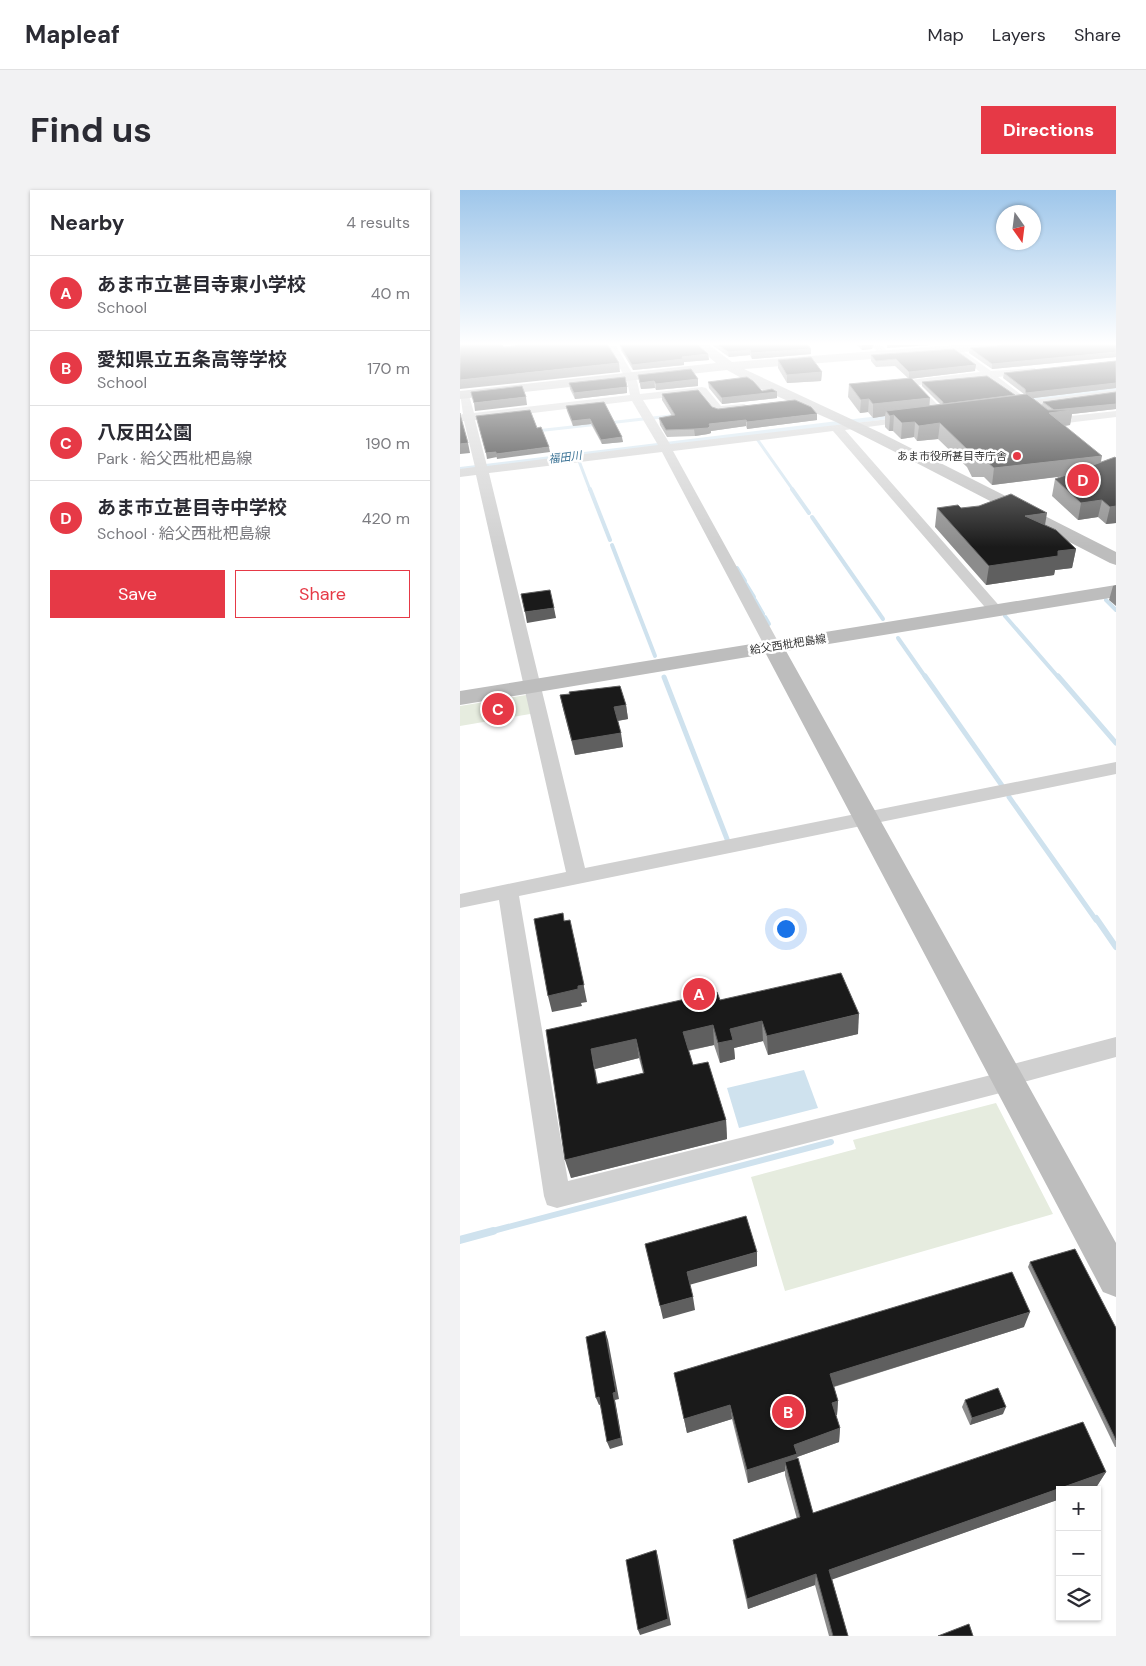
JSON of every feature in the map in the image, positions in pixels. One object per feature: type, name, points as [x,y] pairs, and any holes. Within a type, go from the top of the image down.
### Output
[{"type":"street","points":[[512,412],[465,418],[482,468],[577,877]]},
{"type":"street","points":[[644,412],[1116,1279]]},
{"type":"street","points":[[822,412],[1116,558]]},
{"type":"street","points":[[845,424],[932,412]]},
{"type":"street","points":[[460,473],[482,468],[932,412]]},
{"type":"street","points":[[1038,412],[1050,422],[1116,414]]},
{"type":"street","points":[[845,424],[996,610]]},
{"type":"street","points":[[460,466],[482,468]]},
{"type":"street","name":"給父西枇杷島線","points":[[460,698],[1116,591]]},
{"type":"street","points":[[460,901],[1116,768]]},
{"type":"street","points":[[508,891],[557,1196],[1007,1078],[1116,1047]]},
{"type":"shaded area","points":[[532,694],[536,713],[460,726],[460,706]]},
{"type":"shaded area","points":[[996,1103],[1053,1214],[785,1291],[751,1177],[856,1149],[853,1140]]},
{"type":"water","name":"福田川","points":[[907,412],[942,412],[460,472],[460,467]]},
{"type":"water","points":[[804,1070],[818,1108],[739,1128],[727,1088]]},
{"type":"building","points":[[531,412],[537,428],[541,427],[549,447],[496,454],[496,452],[486,453],[476,416]]},
{"type":"building","points":[[569,412],[609,412],[622,437],[601,440],[590,419],[572,421]]},
{"type":"building","points":[[673,412],[816,412],[817,414],[747,422],[746,420],[709,424],[708,428],[666,430],[659,418],[675,415]]},
{"type":"building","points":[[887,412],[1053,412],[1049,413],[1102,456],[994,468],[986,461],[974,461],[969,451],[940,423],[919,426],[915,422],[902,423],[894,415],[890,416]]},
{"type":"building","points":[[460,414],[468,443],[460,444]]},
{"type":"building","points":[[1115,457],[1116,506],[1110,507],[1102,500],[1081,503],[1055,479]]},
{"type":"building","points":[[1011,494],[1047,513],[1025,516],[1056,530],[1076,549],[1058,551],[1058,556],[989,566],[937,508],[958,505],[961,508],[979,506]]},
{"type":"building","points":[[550,590],[554,608],[525,612],[521,594]]},
{"type":"building","points":[[620,686],[626,705],[614,707],[621,733],[572,741],[560,695],[570,694],[569,692]]},
{"type":"building","points":[[563,913],[564,921],[570,920],[584,985],[578,986],[578,989],[548,996],[534,919]]},
{"type":"building","points":[[841,973],[859,1014],[767,1036],[762,1021],[730,1029],[733,1040],[718,1043],[713,1025],[683,1032],[693,1065],[708,1062],[726,1120],[565,1160],[546,1030],[717,992],[720,1000]],"holes":[[[636,1039],[644,1073],[597,1084],[591,1049]]]},
{"type":"building","points":[[746,1216],[757,1252],[687,1272],[693,1297],[660,1306],[645,1244]]},
{"type":"building","points":[[1075,1249],[1116,1328],[1116,1440],[1030,1262]]},
{"type":"building","points":[[1012,1272],[1030,1312],[830,1374],[838,1401],[832,1403],[840,1428],[794,1445],[797,1454],[747,1470],[730,1405],[684,1419],[674,1373]]},
{"type":"building","points":[[605,1331],[616,1392],[613,1393],[621,1438],[607,1442],[599,1397],[596,1398],[586,1337]]},
{"type":"building","points":[[998,1388],[1006,1407],[972,1418],[965,1400]]},
{"type":"building","points":[[1083,1422],[1106,1472],[1066,1486],[1056,1486],[1056,1490],[829,1570],[848,1636],[833,1636],[816,1574],[747,1599],[733,1540],[800,1517],[785,1462],[798,1458],[813,1513]]},
{"type":"building","points":[[656,1550],[668,1619],[638,1630],[626,1560]]},
{"type":"building","points":[[969,1624],[973,1636],[938,1636]]},
{"type":"waterway","points":[[653,418],[678,415]]},
{"type":"waterway","points":[[608,423],[643,419]]},
{"type":"waterway","points":[[536,431],[599,424]]},
{"type":"waterway","points":[[757,439],[793,490]]},
{"type":"waterway","name":"福田川","points":[[579,461],[590,490]]},
{"type":"waterway","points":[[590,489],[610,540]]},
{"type":"waterway","points":[[792,489],[809,513]]},
{"type":"waterway","points":[[812,517],[883,619]]},
{"type":"waterway","points":[[612,545],[655,656]]},
{"type":"waterway","points":[[737,568],[745,581]]},
{"type":"waterway","points":[[746,584],[754,597]]},
{"type":"waterway","points":[[755,600],[763,614]]},
{"type":"waterway","points":[[1106,600],[1116,610]]},
{"type":"waterway","points":[[1005,616],[1059,678]]},
{"type":"waterway","points":[[765,617],[769,624]]},
{"type":"waterway","points":[[898,638],[926,678]]},
{"type":"waterway","points":[[925,676],[1003,787]]},
{"type":"waterway","points":[[1058,676],[1116,743]]},
{"type":"waterway","points":[[664,677],[727,839]]},
{"type":"waterway","points":[[1009,797],[1096,920]]},
{"type":"waterway","points":[[1096,918],[1116,947]]},
{"type":"waterway","points":[[489,1232],[831,1142]]},
{"type":"waterway","points":[[460,1240],[493,1231]]},
{"type":"place","name":"あま市役所甚目寺庁舎","points":[[1017,456]]},
{"type":"place","name":"あま市立甚目寺中学校","points":[[1083,480]]},
{"type":"place","name":"八反田公園","points":[[498,709]]},
{"type":"place","name":"あま市立甚目寺東小学校","points":[[699,994]]},
{"type":"place","name":"愛知県立五条高等学校","points":[[788,1412]]}]
